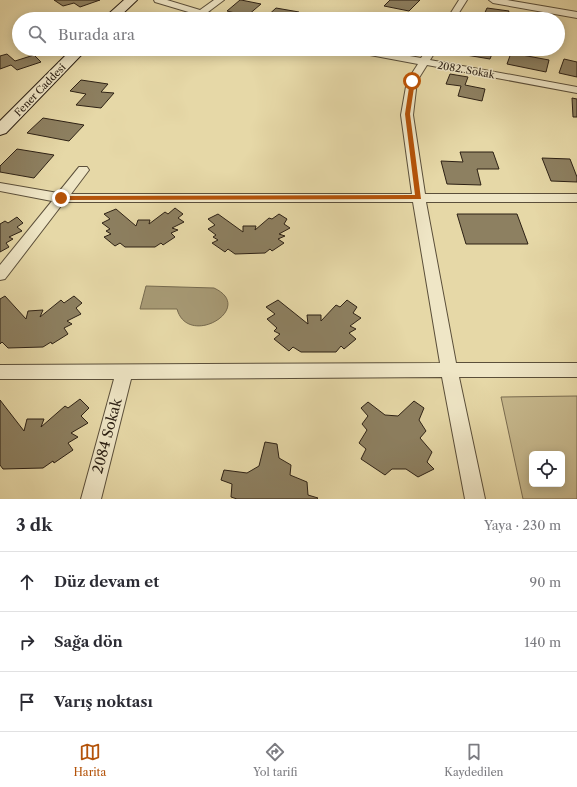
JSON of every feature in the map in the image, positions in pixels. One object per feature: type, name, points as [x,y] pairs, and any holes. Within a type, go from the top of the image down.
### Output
[{"type":"street","points":[[117,12],[131,0]]},
{"type":"street","points":[[158,0],[199,12]]},
{"type":"street","points":[[203,12],[220,0]]},
{"type":"street","points":[[456,12],[464,0]]},
{"type":"street","points":[[493,0],[560,12]]},
{"type":"street","points":[[565,13],[577,15]]},
{"type":"street","name":"Fener Caddesi","points":[[0,130],[73,56]]},
{"type":"street","name":"2082. Sokak","points":[[392,56],[577,90]]},
{"type":"street","points":[[428,56],[412,81],[408,114],[419,197],[448,370],[475,499]]},
{"type":"street","points":[[0,275],[83,170]]},
{"type":"street","points":[[0,187],[61,198],[577,198]]},
{"type":"street","points":[[0,372],[577,370]]},
{"type":"street","name":"2084 Sokak","points":[[90,499],[124,372]]},
{"type":"shaded area","points":[[146,286],[214,288],[225,296],[228,305],[224,314],[216,321],[205,325],[193,325],[184,320],[177,309],[140,309]]},
{"type":"shaded area","points":[[577,396],[577,499],[523,499],[501,397]]},
{"type":"building","points":[[54,0],[100,0],[80,7],[74,3],[63,6]]},
{"type":"building","points":[[240,0],[261,4],[252,12],[227,11]]},
{"type":"building","points":[[390,0],[420,0],[409,11],[384,6]]},
{"type":"building","points":[[276,8],[299,12],[272,12]]},
{"type":"building","points":[[487,8],[509,11],[509,12],[485,12]]},
{"type":"building","points":[[7,54],[15,61],[35,56],[41,62],[17,70],[11,65],[0,69],[0,56]]},
{"type":"building","points":[[472,56],[491,56],[490,59]]},
{"type":"building","points":[[510,56],[527,56],[549,60],[546,72],[507,64]]},
{"type":"building","points":[[564,59],[577,62],[577,77],[559,73]]},
{"type":"building","points":[[450,74],[468,77],[465,85],[485,89],[482,101],[458,96],[461,86],[446,84]]},
{"type":"building","points":[[81,80],[108,84],[101,92],[114,93],[101,108],[76,105],[86,94],[70,91]]},
{"type":"building","points":[[572,98],[577,99],[577,117],[573,117]]},
{"type":"building","points":[[43,118],[84,125],[69,141],[27,133]]},
{"type":"building","points":[[17,149],[54,155],[34,178],[0,172],[0,166]]},
{"type":"building","points":[[460,152],[493,152],[499,169],[477,169],[481,185],[447,184],[441,161],[463,162]]},
{"type":"building","points":[[542,158],[570,159],[577,177],[577,182],[551,181]]},
{"type":"building","points":[[175,208],[183,214],[178,218],[184,222],[172,228],[178,230],[171,233],[175,237],[163,245],[161,243],[155,247],[125,247],[120,243],[115,246],[104,237],[111,234],[106,231],[110,229],[102,223],[110,219],[104,214],[116,209],[136,226],[138,220],[150,220],[149,224],[165,212],[168,214]]},
{"type":"building","points":[[218,214],[243,232],[243,226],[256,226],[255,230],[269,218],[272,219],[279,214],[287,219],[284,224],[290,228],[279,234],[285,236],[278,239],[284,243],[272,251],[270,249],[265,253],[235,254],[228,249],[225,252],[212,243],[218,240],[213,237],[216,235],[208,229],[215,225],[208,219]]},
{"type":"building","points":[[457,214],[517,214],[528,244],[466,244]]},
{"type":"building","points":[[17,217],[23,223],[17,227],[22,231],[9,237],[13,239],[6,243],[9,247],[0,252],[0,224],[5,221],[8,223]]},
{"type":"building","points":[[5,296],[26,319],[28,311],[43,310],[40,317],[61,300],[64,303],[74,296],[82,303],[76,308],[81,314],[67,321],[72,324],[64,328],[68,334],[52,344],[51,342],[43,347],[8,348],[2,342],[0,344],[0,299]]},
{"type":"building","points":[[278,300],[308,324],[307,315],[321,315],[321,321],[336,305],[340,307],[347,300],[357,307],[353,313],[361,318],[350,326],[356,329],[349,333],[356,339],[344,349],[341,346],[336,352],[301,352],[293,347],[289,351],[274,339],[280,334],[274,331],[277,328],[267,319],[275,314],[266,307]]},
{"type":"building","points":[[80,399],[89,408],[81,416],[88,423],[71,433],[78,437],[68,443],[73,450],[54,463],[53,461],[43,468],[3,469],[0,465],[0,400],[24,431],[27,419],[44,419],[41,427],[65,406],[68,408]]},
{"type":"building","points":[[414,401],[424,408],[419,420],[426,431],[420,438],[432,452],[427,462],[434,469],[418,477],[406,469],[392,469],[385,475],[361,459],[366,449],[359,443],[367,430],[362,424],[368,416],[361,408],[368,402],[385,415],[398,416]]},
{"type":"building","points":[[265,442],[277,444],[279,458],[291,465],[290,475],[307,482],[308,495],[318,498],[317,499],[237,499],[231,497],[232,484],[221,480],[224,470],[247,473],[259,466]]},
{"type":"route","points":[[61,198],[419,197],[408,114],[412,81]]}]
